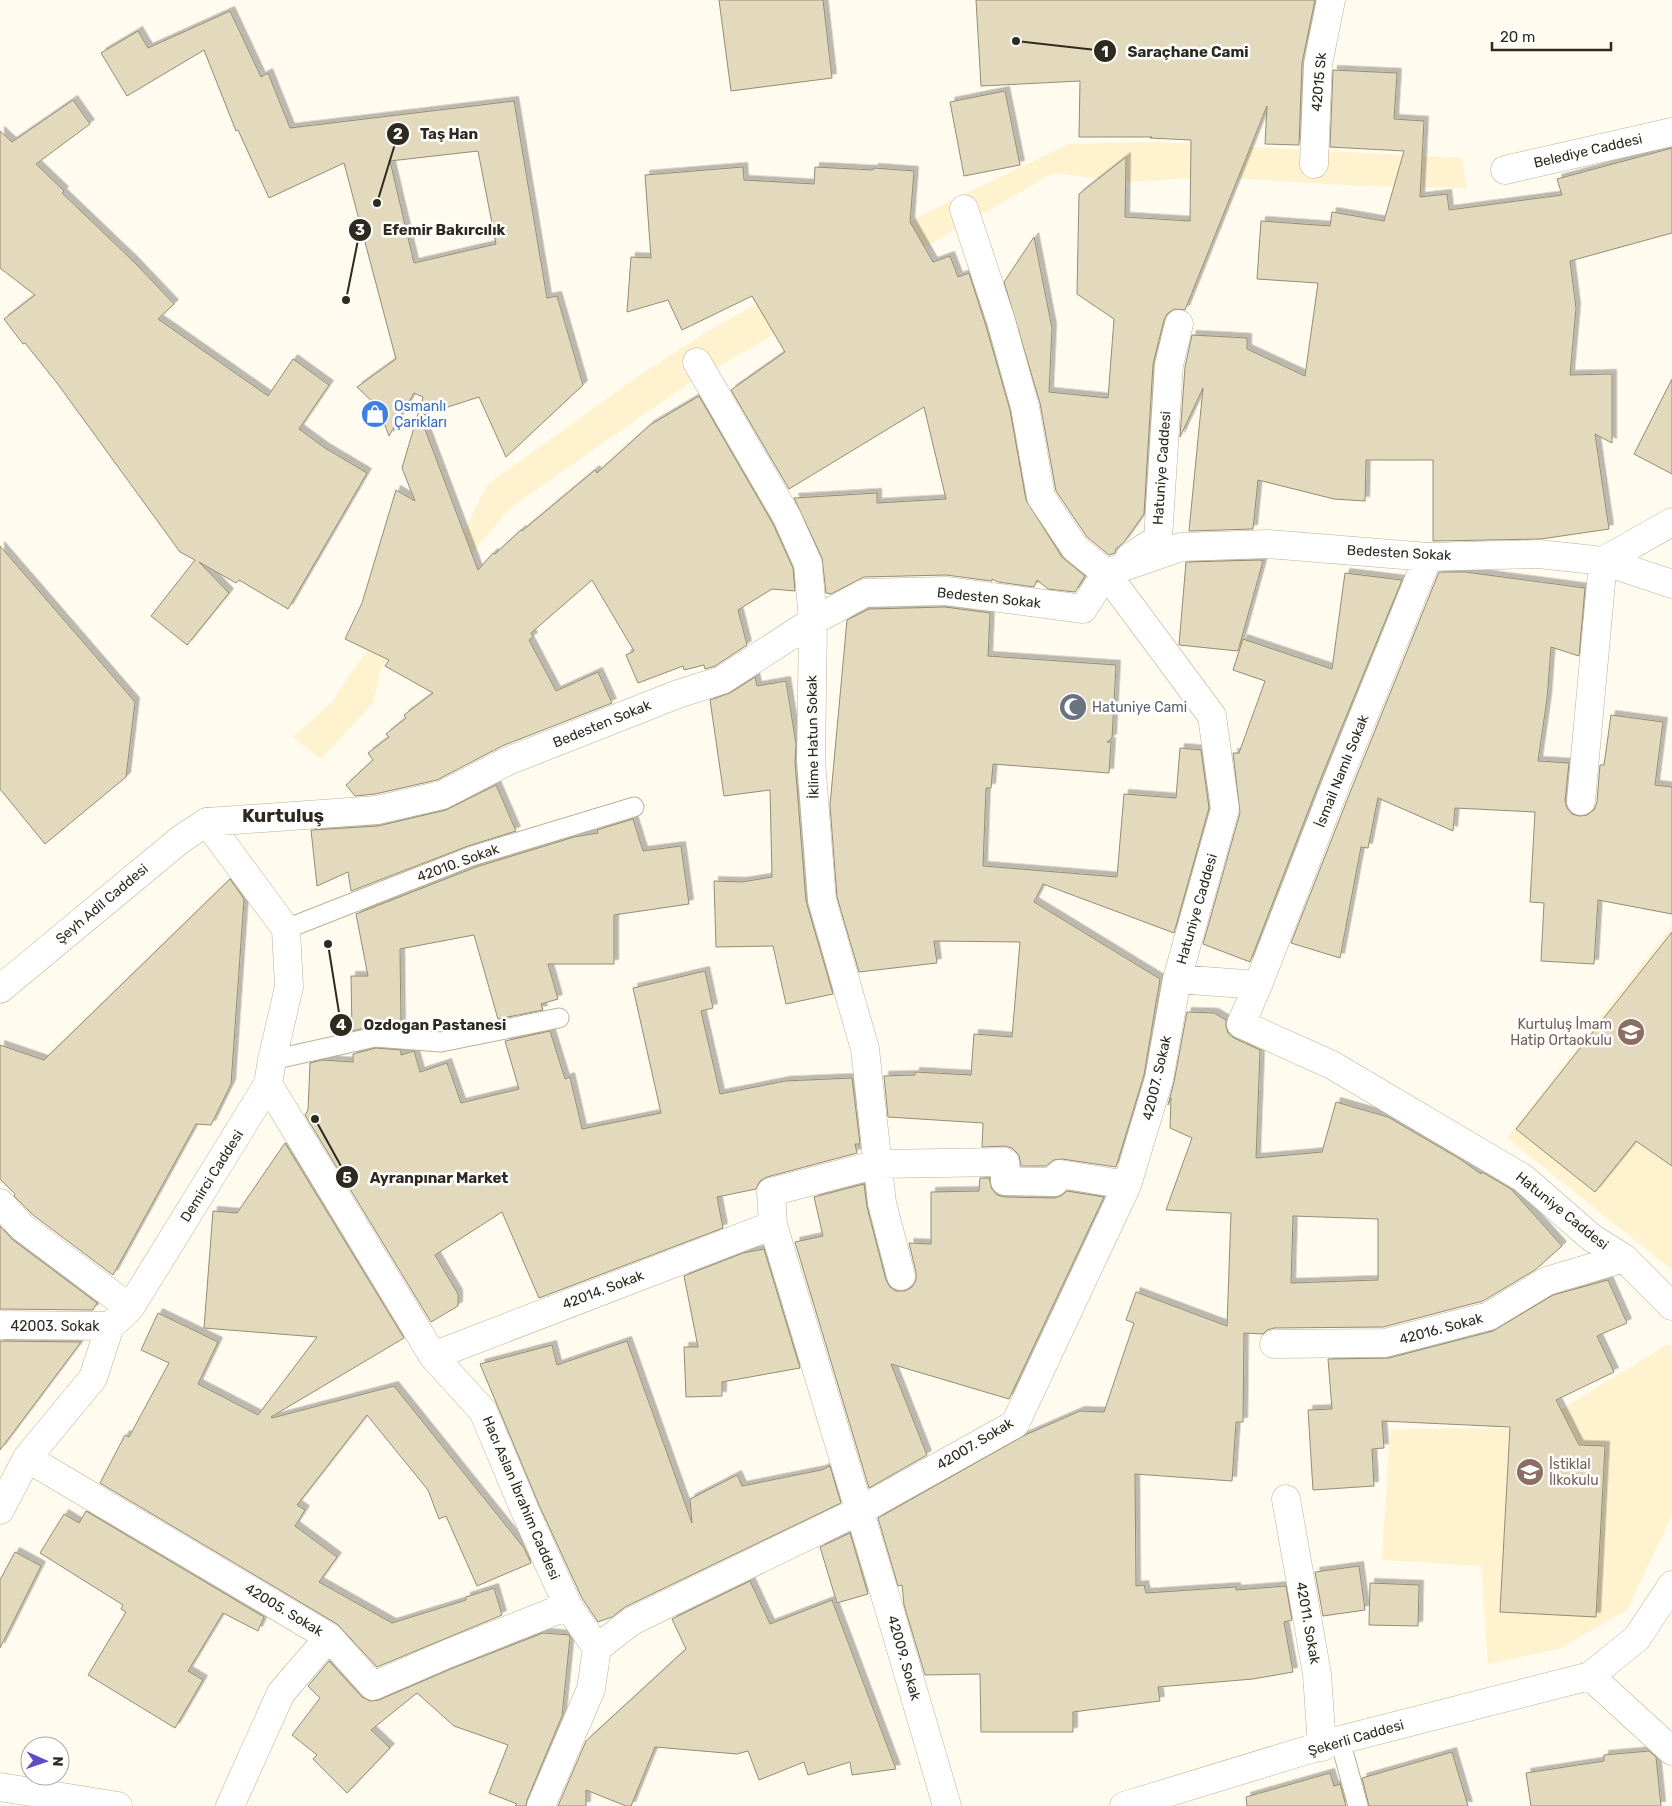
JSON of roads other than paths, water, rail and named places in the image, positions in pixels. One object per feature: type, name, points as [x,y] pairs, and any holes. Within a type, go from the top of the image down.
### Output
[{"type":"street","name":"42015 Sk","points":[[1314,164],[1318,64],[1330,0]]},
{"type":"street","name":"Belediye Caddesi","points":[[1505,170],[1672,132]]},
{"type":"street","points":[[964,209],[1001,321],[1025,407],[1041,497],[1075,548],[1106,573]]},
{"type":"street","name":"Hatuniye Caddesi","points":[[1179,324],[1168,364],[1158,539],[1106,573],[1212,716],[1225,809],[1177,979],[1258,985],[1241,1024],[1332,1065],[1523,1178],[1592,1238],[1624,1258],[1672,1306]]},
{"type":"street","name":"İklime Hatun Sokak","points":[[697,362],[791,525],[808,564],[813,621],[810,761],[822,900],[865,1049],[882,1203],[901,1276]]},
{"type":"street","points":[[1581,801],[1603,560],[1672,522]]},
{"type":"street","name":"Bedesten Sokak","points":[[207,822],[378,810],[442,796],[508,762],[678,694],[722,680],[813,621],[865,593],[946,591],[1083,609],[1106,573],[1181,547],[1268,544],[1428,557],[1539,554],[1603,560],[1672,584]]},
{"type":"street","name":"İsmail Namlı Sokak","points":[[1258,985],[1428,557]]},
{"type":"street","points":[[207,822],[286,929]]},
{"type":"street","name":"Şeyh Adil Caddesi","points":[[0,989],[181,839],[207,822]]},
{"type":"street","name":"Demirci Caddesi","points":[[0,1510],[27,1458],[93,1378],[110,1326],[130,1308],[270,1072],[289,987],[286,929]]},
{"type":"street","name":"42007. Sokak","points":[[597,1648],[632,1621],[859,1511],[1015,1424],[1127,1185],[1160,1079],[1177,979]]},
{"type":"street","name":"Hacı Aslan İbrahim Caddesi","points":[[270,1072],[433,1356],[483,1411],[568,1606],[597,1648]]},
{"type":"street","points":[[878,1164],[1005,1162],[1005,1181],[1054,1182],[1060,1174],[1127,1185]]},
{"type":"street","name":"42009. Sokak","points":[[878,1164],[771,1192],[773,1225],[947,1806]]},
{"type":"street","points":[[0,1203],[22,1227],[130,1308]]},
{"type":"street","name":"42014. Sokak","points":[[433,1356],[773,1225]]},
{"type":"street","name":"42016. Sokak","points":[[1274,1344],[1385,1343],[1489,1316],[1547,1281],[1624,1258]]},
{"type":"street","name":"42003. Sokak","points":[[0,1325],[110,1326]]},
{"type":"street","name":"42005. Sokak","points":[[27,1458],[330,1637],[373,1686],[447,1654],[568,1606]]},
{"type":"street","name":"42011. Sokak","points":[[1286,1499],[1331,1744]]},
{"type":"street","points":[[1672,1585],[1637,1638],[1590,1676],[1672,1751]]},
{"type":"street","points":[[230,1806],[281,1694],[330,1637]]},
{"type":"street","points":[[540,1806],[591,1689],[597,1648]]},
{"type":"street","name":"Şekerli Caddesi","points":[[1125,1806],[1331,1744],[1590,1676]]},
{"type":"street","points":[[0,1787],[118,1806]]},
{"type":"lane","name":"42010. Sokak","points":[[286,929],[472,856],[634,807]]},
{"type":"lane","points":[[270,1072],[375,1036],[441,1042],[559,1018]]},
{"type":"lane","points":[[1331,1744],[1358,1806]]},
{"type":"place","name":"Saraçhane Cami","points":[[1016,41]]},
{"type":"place","name":"Taş Han","points":[[377,203]]},
{"type":"place","name":"Efemir Bakırcılık","points":[[346,300]]},
{"type":"place","name":"Osmanlı Çarıkları","points":[[375,414]]},
{"type":"place","name":"Hatuniye Cami","points":[[1073,707]]},
{"type":"place","name":"Ozdogan Pastanesi","points":[[328,944]]},
{"type":"place","name":"Kurtuluş İmam Hatip Ortaokulu","points":[[1631,1032]]},
{"type":"place","name":"Ayranpınar Market","points":[[315,1119]]},
{"type":"place","name":"İstiklal İlkokulu","points":[[1530,1472]]},
{"type":"district","name":"Kurtuluş","points":[[283,815]]}]
